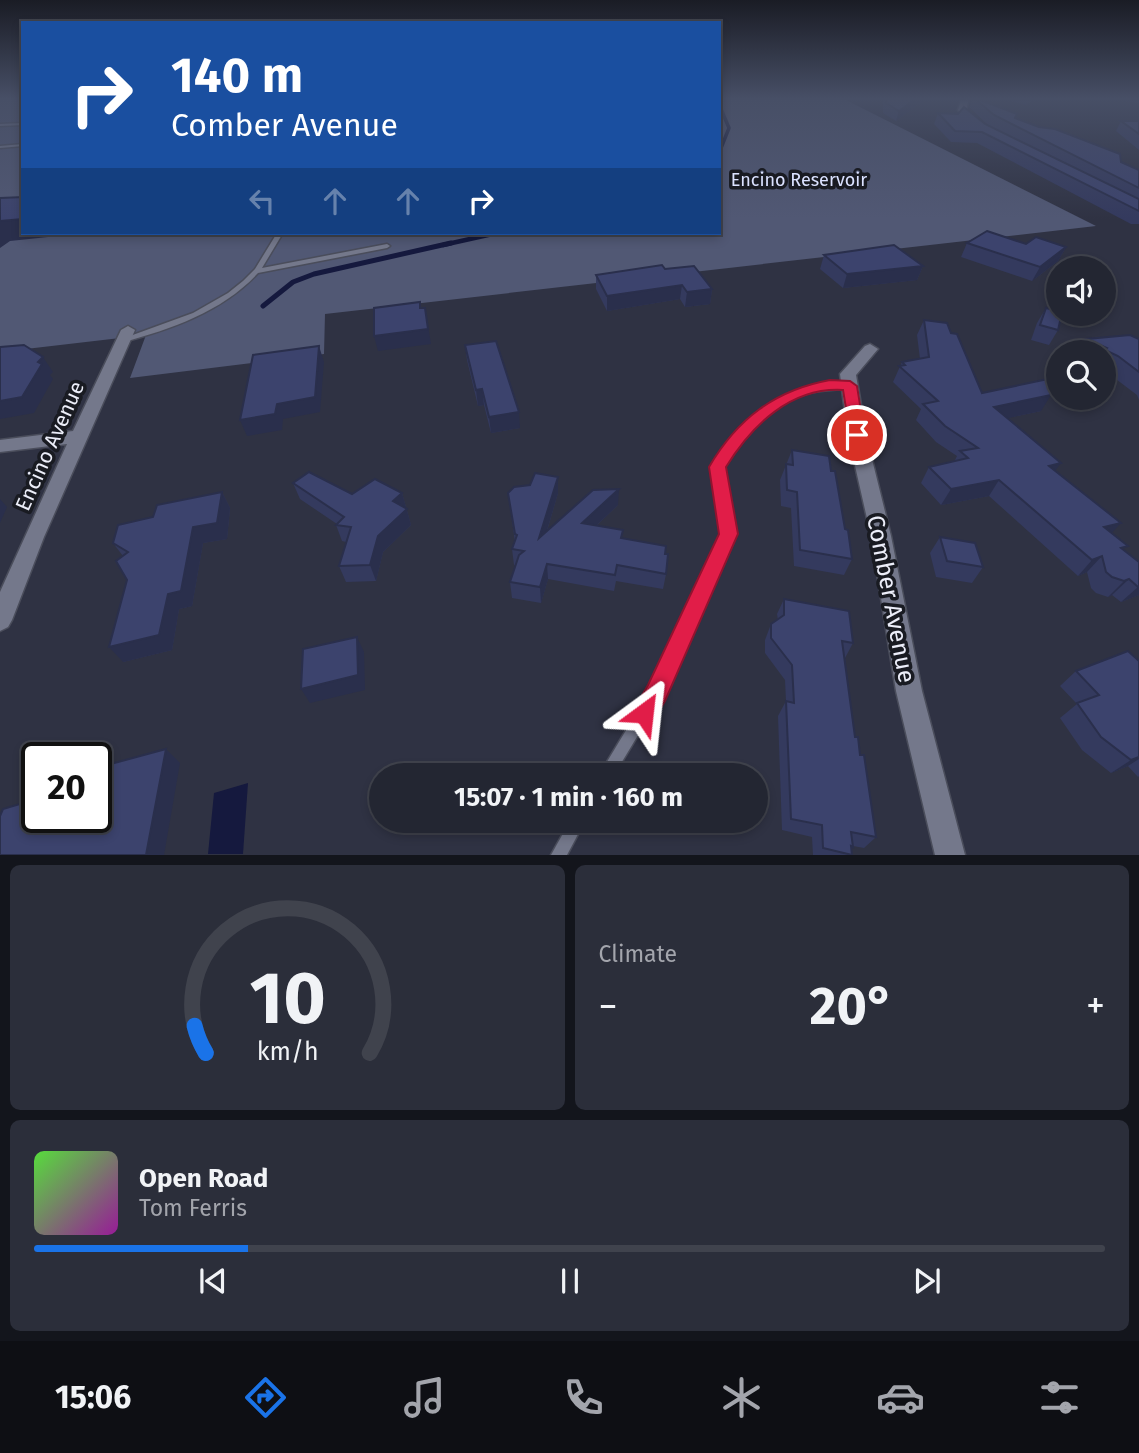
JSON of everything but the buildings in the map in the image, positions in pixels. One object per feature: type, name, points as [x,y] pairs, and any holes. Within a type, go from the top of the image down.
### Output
[{"type":"street","name":"Encino Avenue","points":[[0,620],[79,436],[126,335]]},
{"type":"street","points":[[850,386],[848,374],[870,349]]},
{"type":"street","name":"Comber Avenue","points":[[850,386],[857,435],[881,537],[909,691],[950,855]]},
{"type":"street","points":[[0,446],[79,436]]},
{"type":"lane","points":[[0,147],[21,145]]},
{"type":"lane","points":[[126,335],[203,310],[226,296],[257,271],[279,235]]},
{"type":"lane","points":[[257,271],[387,246]]},
{"type":"lane","points":[[613,763],[656,693],[729,534],[717,467],[736,438],[759,415],[780,401],[809,388],[850,386]]},
{"type":"lane","points":[[558,855],[571,833]]},
{"type":"green space","name":"Encino Reservoir","points":[[0,139],[21,139],[21,235],[721,235],[721,139],[923,139],[1096,226],[325,314],[324,354],[130,378],[146,335],[0,352]]},
{"type":"shaded area","points":[[248,783],[243,854],[208,854],[214,793]]},
{"type":"waterway","points":[[721,148],[725,139]]},
{"type":"waterway","points":[[443,245],[488,235]]},
{"type":"waterway","points":[[263,306],[293,282],[314,274],[451,243]]},
{"type":"route","points":[[644,713],[656,693],[729,534],[717,467],[736,438],[759,415],[780,401],[809,388],[830,385],[850,386],[857,435]]}]
